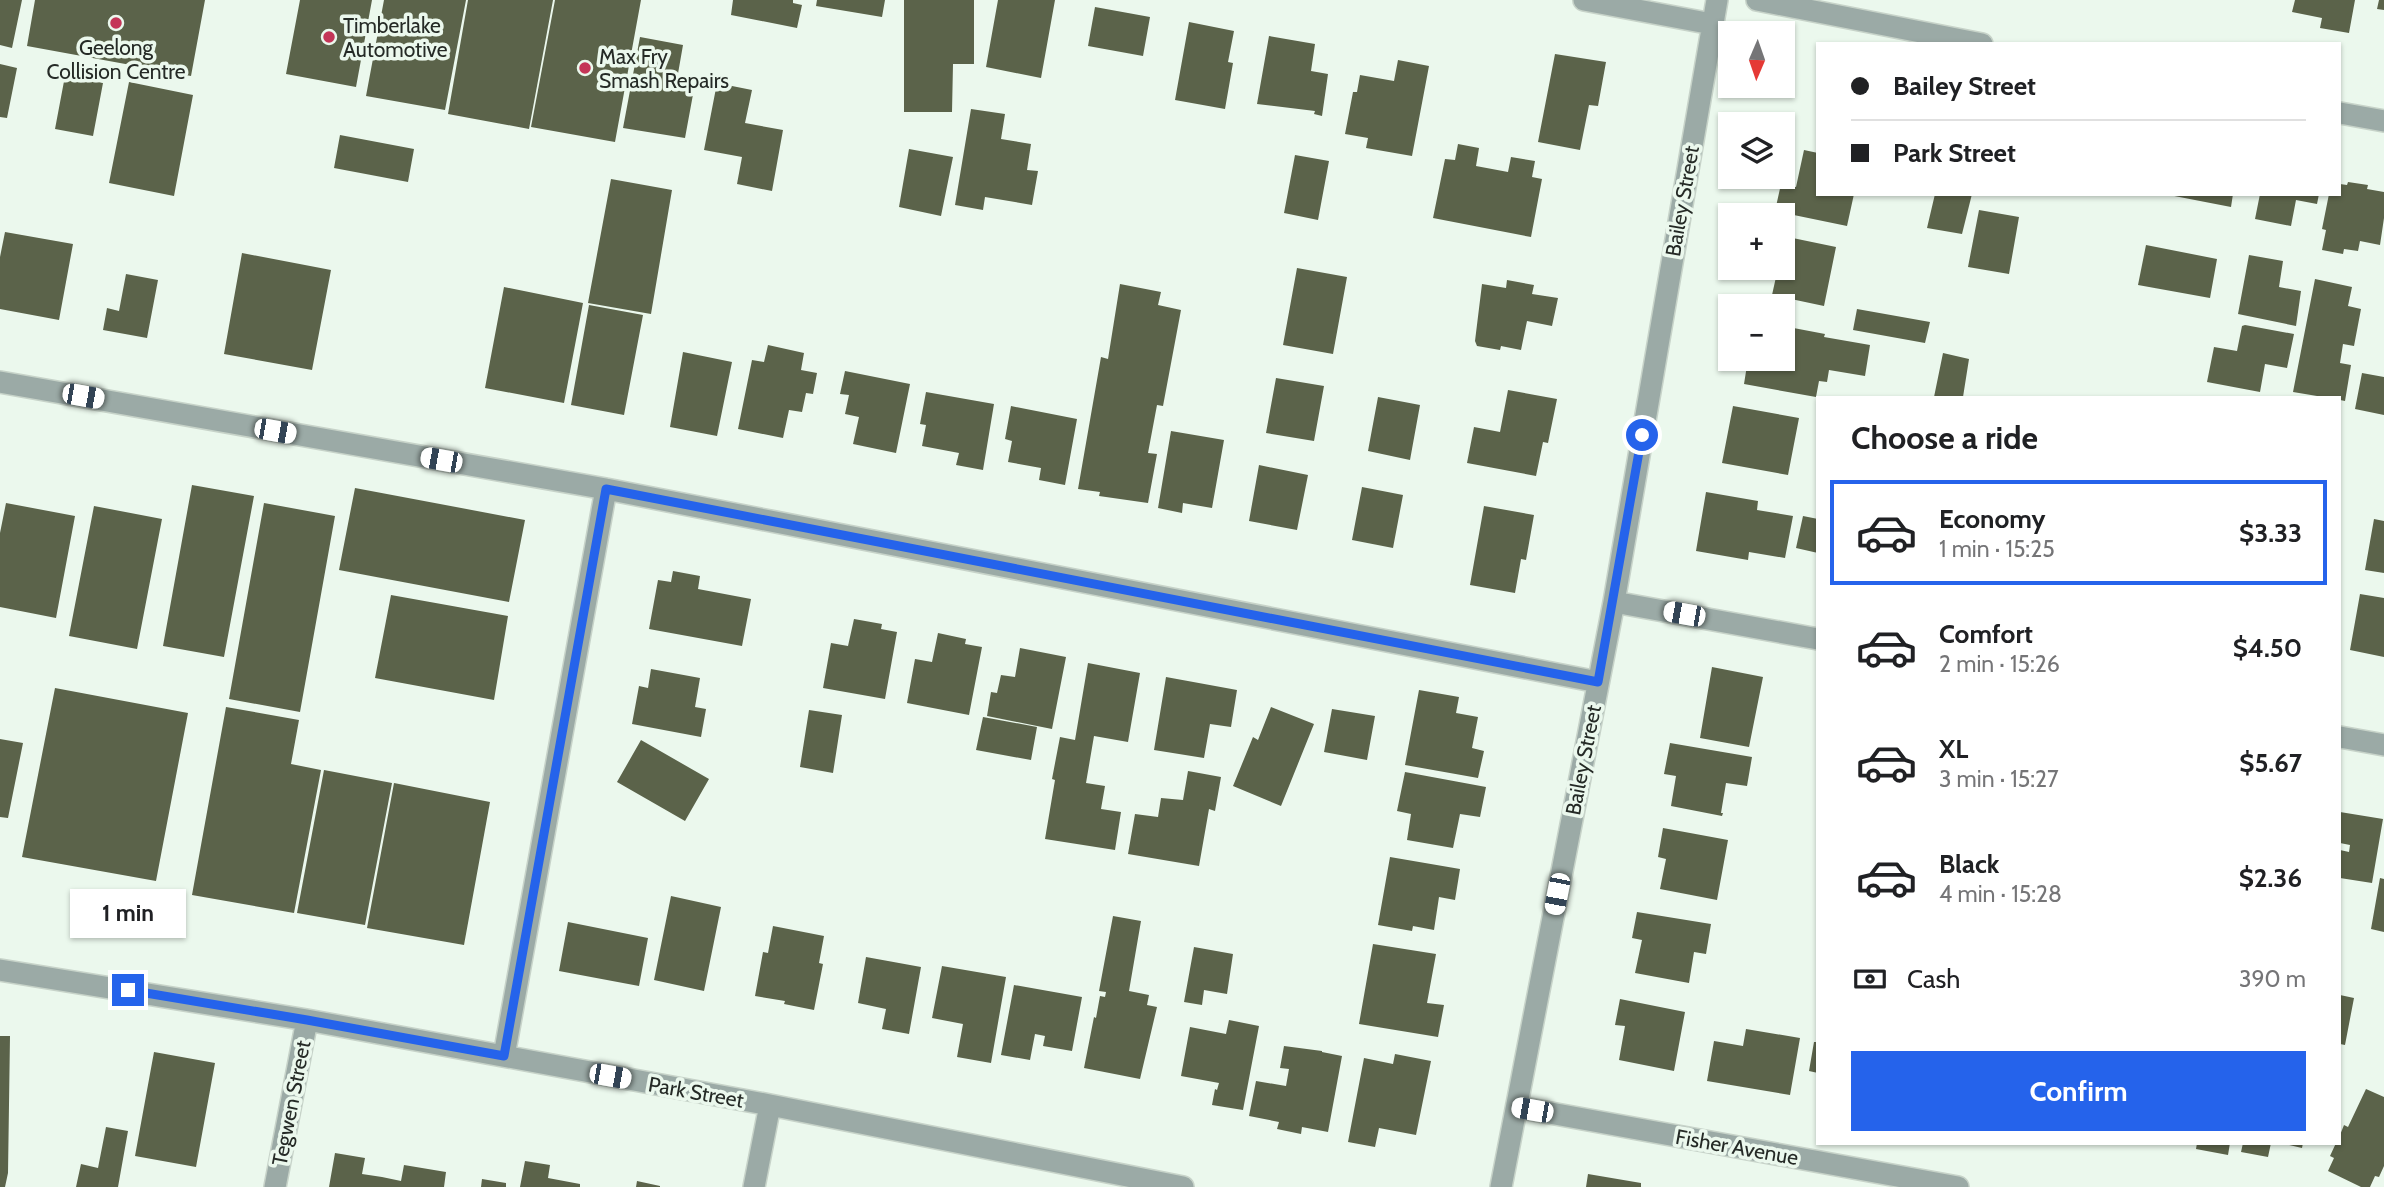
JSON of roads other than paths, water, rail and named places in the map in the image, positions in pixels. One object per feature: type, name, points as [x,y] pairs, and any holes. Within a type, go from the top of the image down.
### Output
[{"type":"street","points":[[1584,0],[1712,24]]},
{"type":"street","name":"Bailey Street","points":[[1501,1187],[1614,601],[1717,0]]},
{"type":"street","points":[[1757,0],[1972,42]]},
{"type":"street","points":[[2341,113],[2384,121]]},
{"type":"street","points":[[0,382],[606,489],[1598,682]]},
{"type":"street","points":[[504,1056],[606,489]]},
{"type":"street","points":[[1614,601],[1816,639]]},
{"type":"street","points":[[2341,737],[2384,745]]},
{"type":"street","name":"Park Street","points":[[0,970],[307,1020],[504,1056],[770,1105],[1183,1187]]},
{"type":"street","name":"Tegwen Street","points":[[275,1187],[307,1020]]},
{"type":"street","points":[[754,1187],[770,1105]]},
{"type":"street","name":"Fisher Avenue","points":[[1517,1107],[1958,1187]]},
{"type":"place","name":"Geelong Collision Centre","points":[[116,23]]},
{"type":"place","name":"Timberlake Automotive","points":[[329,37]]},
{"type":"place","name":"Max Fry Smash Repairs","points":[[585,68]]}]
